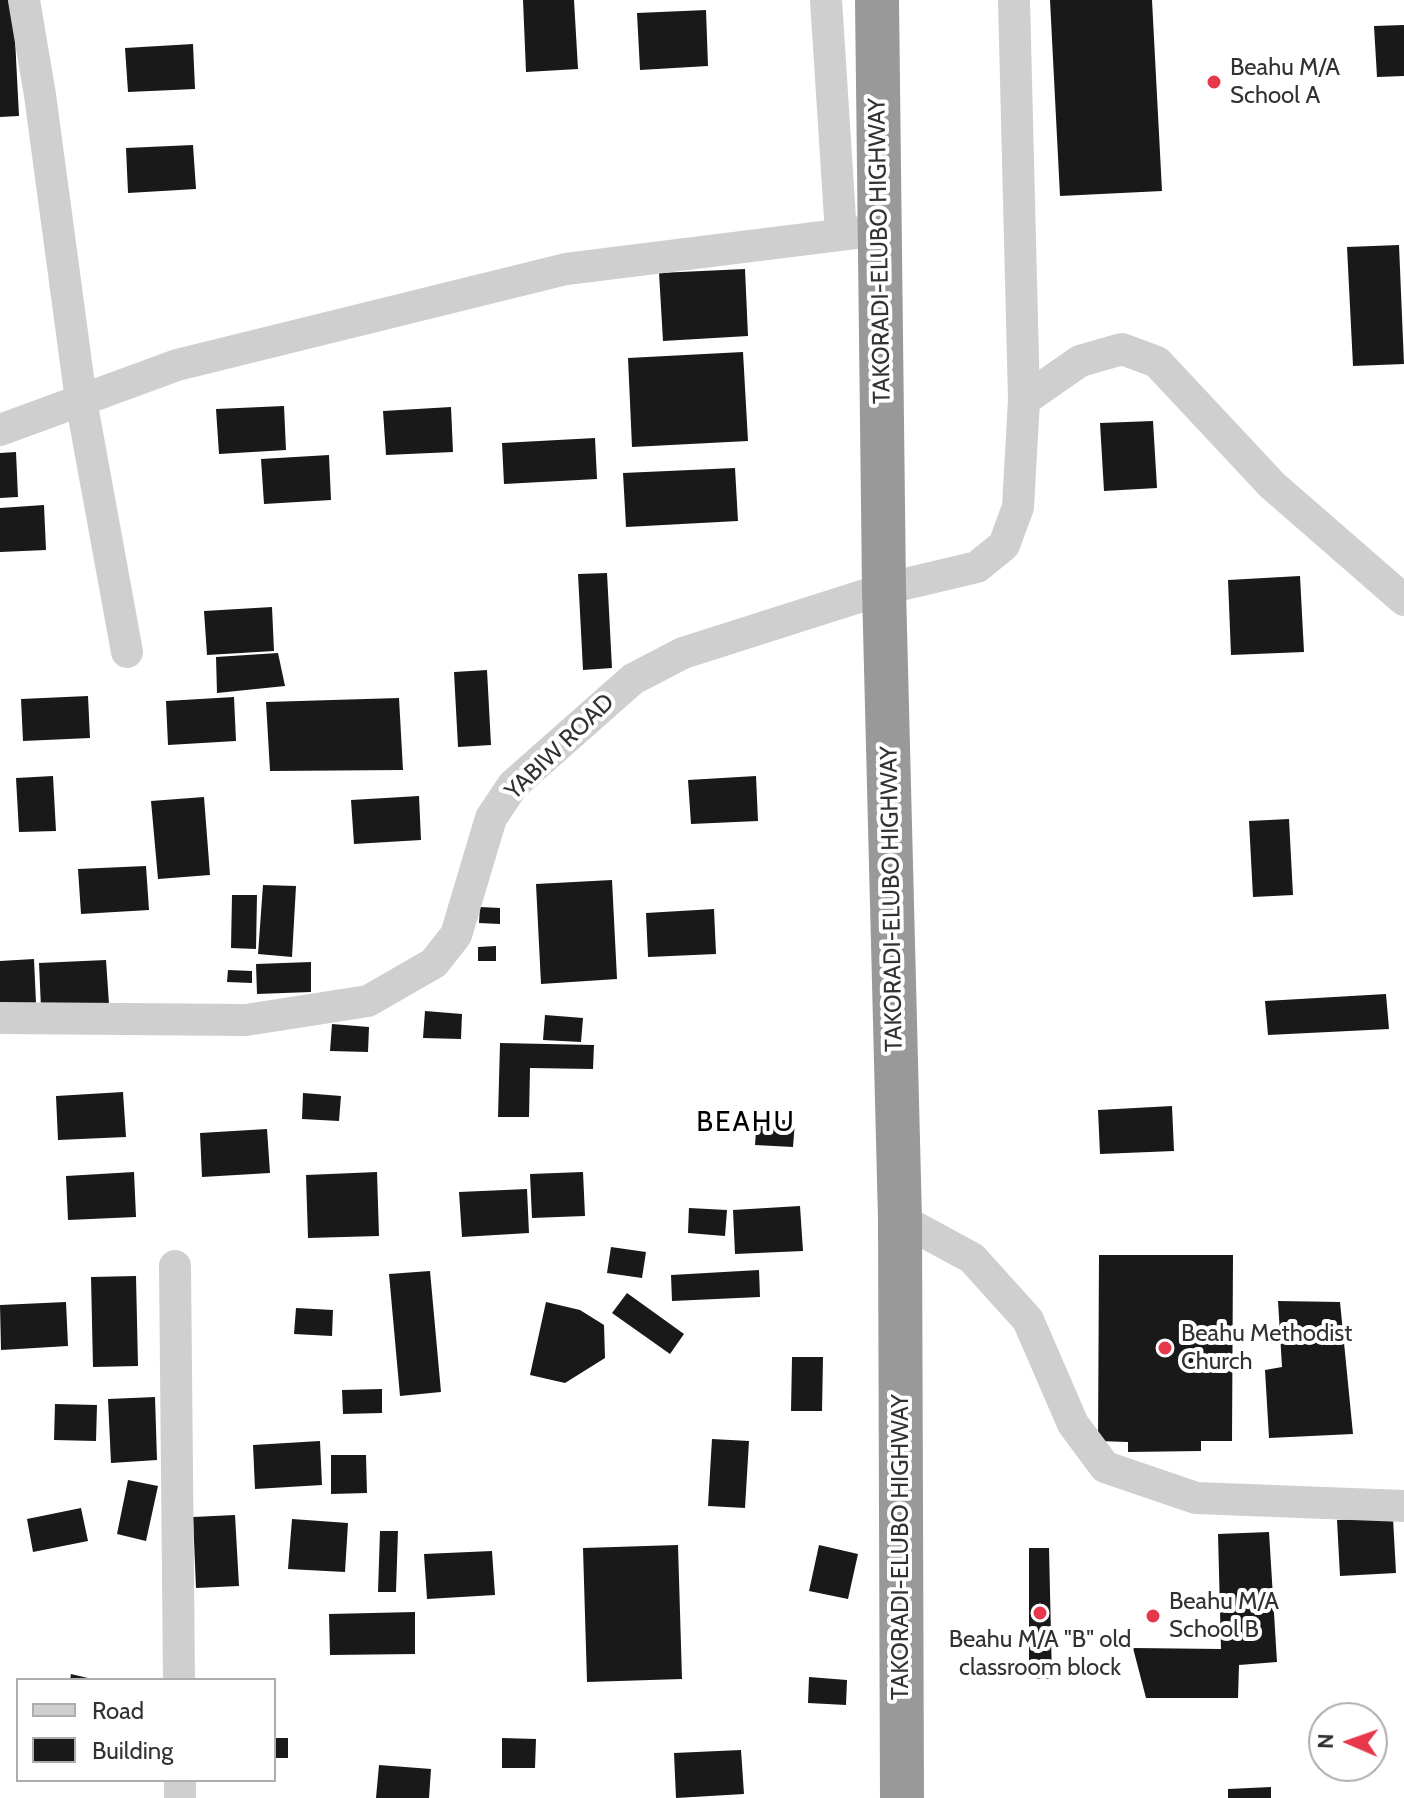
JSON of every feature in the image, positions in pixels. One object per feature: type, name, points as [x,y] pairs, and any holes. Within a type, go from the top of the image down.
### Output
[{"type":"highway","name":"TAKORADI-ELUBO HIGHWAY","points":[[877,0],[860,232],[884,589],[900,1219],[902,1798]]},
{"type":"street","points":[[24,0],[40,95],[81,400],[127,652]]},
{"type":"street","points":[[0,430],[177,365],[566,269],[860,232],[826,0]]},
{"type":"street","name":"YABIW ROAD","points":[[0,1018],[246,1020],[368,1001],[434,963],[456,935],[491,818],[513,785],[633,679],[683,653],[884,589],[977,567],[1004,545],[1018,507],[1024,400],[1014,0]]},
{"type":"street","points":[[1024,400],[1080,361],[1122,349],[1157,362],[1272,485],[1404,600]]},
{"type":"street","points":[[900,1219],[972,1258],[1028,1320],[1073,1424],[1105,1467],[1196,1498],[1404,1506]]},
{"type":"street","points":[[175,1266],[179,1678]]},
{"type":"building","points":[[0,0],[13,0],[19,116],[0,117]]},
{"type":"building","points":[[523,0],[574,0],[578,69],[526,72]]},
{"type":"building","points":[[1050,0],[1152,0],[1162,191],[1060,196]]},
{"type":"building","points":[[706,10],[708,66],[640,70],[637,13]]},
{"type":"building","points":[[1404,25],[1404,76],[1377,77],[1374,26]]},
{"type":"building","points":[[193,44],[195,89],[128,92],[125,48]]},
{"type":"building","points":[[193,145],[196,189],[128,193],[126,148]]},
{"type":"building","points":[[1399,245],[1404,364],[1353,366],[1347,247]]},
{"type":"building","points":[[745,269],[748,336],[663,341],[659,273]]},
{"type":"building","points":[[743,352],[748,441],[632,447],[628,358]]},
{"type":"building","points":[[284,406],[286,450],[219,454],[216,409]]},
{"type":"building","points":[[451,407],[453,452],[386,455],[383,411]]},
{"type":"building","points":[[1153,421],[1157,488],[1104,491],[1100,423]]},
{"type":"building","points":[[595,438],[597,479],[504,484],[502,443]]},
{"type":"building","points":[[16,452],[18,497],[0,498],[0,453]]},
{"type":"building","points":[[329,455],[331,500],[264,504],[261,459]]},
{"type":"building","points":[[735,468],[738,521],[626,527],[623,473]]},
{"type":"building","points":[[44,505],[46,550],[0,552],[0,508]]},
{"type":"building","points":[[607,573],[612,668],[583,670],[578,574]]},
{"type":"building","points":[[1300,576],[1304,652],[1231,655],[1228,580]]},
{"type":"building","points":[[272,607],[274,651],[207,655],[204,611]]},
{"type":"building","points":[[278,653],[285,686],[217,693],[216,657]]},
{"type":"building","points":[[487,670],[491,745],[458,747],[454,672]]},
{"type":"building","points":[[88,696],[90,738],[23,741],[21,699]]},
{"type":"building","points":[[234,697],[236,741],[168,745],[166,701]]},
{"type":"building","points":[[399,698],[403,770],[270,771],[266,702]]},
{"type":"building","points":[[53,776],[56,831],[19,832],[16,778]]},
{"type":"building","points":[[756,776],[758,821],[691,824],[688,780]]},
{"type":"building","points":[[419,796],[421,840],[354,844],[351,800]]},
{"type":"building","points":[[204,797],[210,875],[158,879],[151,801]]},
{"type":"building","points":[[1289,819],[1293,895],[1253,897],[1249,821]]},
{"type":"building","points":[[146,866],[149,910],[81,914],[78,869]]},
{"type":"building","points":[[612,880],[617,979],[541,984],[536,884]]},
{"type":"building","points":[[263,885],[296,886],[292,957],[258,954]]},
{"type":"building","points":[[232,895],[257,895],[256,949],[231,948]]},
{"type":"building","points":[[480,907],[500,908],[500,924],[479,923]]},
{"type":"building","points":[[714,909],[716,954],[648,957],[646,913]]},
{"type":"building","points":[[496,946],[496,961],[478,961],[478,947]]},
{"type":"building","points":[[34,959],[36,1003],[0,1006],[0,961]]},
{"type":"building","points":[[106,960],[109,1004],[41,1008],[39,963]]},
{"type":"building","points":[[311,962],[311,992],[257,994],[256,964]]},
{"type":"building","points":[[228,970],[252,971],[252,983],[227,982]]},
{"type":"building","points":[[1386,994],[1389,1029],[1268,1035],[1265,1001]]},
{"type":"building","points":[[425,1011],[462,1014],[461,1039],[423,1038]]},
{"type":"building","points":[[545,1015],[583,1018],[581,1042],[543,1040]]},
{"type":"building","points":[[332,1024],[369,1027],[368,1052],[330,1051]]},
{"type":"building","points":[[500,1043],[594,1045],[593,1069],[530,1068],[529,1117],[498,1117]]},
{"type":"building","points":[[123,1092],[126,1137],[58,1140],[56,1096]]},
{"type":"building","points":[[303,1093],[341,1096],[339,1121],[302,1119]]},
{"type":"building","points":[[1172,1106],[1174,1151],[1100,1154],[1098,1110]]},
{"type":"building","points":[[757,1118],[795,1121],[793,1147],[755,1145]]},
{"type":"building","points":[[267,1129],[270,1173],[202,1177],[200,1133]]},
{"type":"building","points":[[134,1172],[136,1217],[68,1220],[66,1176]]},
{"type":"building","points":[[377,1172],[379,1236],[308,1238],[306,1175]]},
{"type":"building","points":[[583,1172],[585,1216],[532,1218],[530,1174]]},
{"type":"building","points":[[527,1189],[529,1233],[462,1237],[459,1192]]},
{"type":"building","points":[[800,1206],[803,1251],[735,1254],[733,1210]]},
{"type":"building","points":[[689,1208],[727,1210],[725,1236],[688,1233]]},
{"type":"building","points":[[611,1247],[646,1252],[642,1278],[607,1273]]},
{"type":"building","name":"Beahu Methodist Church","points":[[1099,1255],[1233,1255],[1232,1441],[1201,1441],[1201,1451],[1128,1452],[1128,1442],[1098,1441]]},
{"type":"building","points":[[759,1270],[760,1297],[672,1301],[671,1275]]},
{"type":"building","points":[[430,1271],[441,1392],[400,1396],[389,1274]]},
{"type":"building","points":[[136,1276],[138,1366],[93,1367],[91,1277]]},
{"type":"building","points":[[627,1293],[684,1334],[670,1354],[612,1313]]},
{"type":"building","points":[[1278,1301],[1340,1302],[1353,1434],[1269,1438],[1265,1370],[1282,1367]]},
{"type":"building","points":[[66,1302],[68,1346],[1,1350],[0,1305]]},
{"type":"building","points":[[546,1302],[580,1310],[604,1325],[605,1358],[565,1383],[530,1375]]},
{"type":"building","points":[[296,1308],[333,1310],[332,1336],[294,1334]]},
{"type":"building","points":[[792,1357],[823,1357],[822,1411],[791,1411]]},
{"type":"building","points":[[382,1389],[382,1413],[343,1414],[342,1390]]},
{"type":"building","points":[[155,1397],[157,1460],[111,1463],[108,1399]]},
{"type":"building","points":[[55,1404],[97,1405],[96,1441],[54,1440]]},
{"type":"building","points":[[712,1439],[749,1441],[745,1508],[708,1506]]},
{"type":"building","points":[[320,1441],[322,1485],[255,1489],[253,1445]]},
{"type":"building","points":[[331,1455],[366,1455],[367,1493],[331,1494]]},
{"type":"building","points":[[128,1480],[158,1486],[146,1541],[117,1534]]},
{"type":"building","points":[[81,1508],[88,1541],[33,1552],[27,1519]]},
{"type":"building","points":[[235,1515],[239,1586],[196,1588],[193,1517]]},
{"type":"building","points":[[1393,1518],[1396,1573],[1340,1576],[1337,1520]]},
{"type":"building","points":[[292,1519],[348,1523],[345,1572],[288,1569]]},
{"type":"building","points":[[380,1531],[398,1531],[396,1592],[378,1592]]},
{"type":"building","points":[[1269,1532],[1277,1662],[1239,1665],[1238,1698],[1146,1698],[1133,1648],[1221,1649],[1218,1534]]},
{"type":"building","points":[[678,1545],[682,1679],[587,1682],[583,1548]]},
{"type":"building","points":[[819,1545],[858,1554],[848,1599],[809,1591]]},
{"type":"building","name":"Beahu M/A \"B\" old classroom block","points":[[1029,1548],[1049,1548],[1052,1679],[1029,1678]]},
{"type":"building","points":[[492,1551],[495,1595],[427,1599],[424,1554]]},
{"type":"building","points":[[415,1612],[415,1654],[330,1655],[329,1614]]},
{"type":"building","points":[[809,1677],[847,1680],[846,1705],[808,1703]]},
{"type":"building","points":[[276,1738],[288,1738],[288,1758],[276,1758]]},
{"type":"building","points":[[502,1738],[536,1739],[535,1768],[502,1768]]},
{"type":"building","points":[[741,1750],[744,1794],[676,1798],[674,1753]]},
{"type":"building","points":[[379,1765],[431,1769],[429,1798],[376,1798]]},
{"type":"building","points":[[1271,1787],[1271,1798],[1228,1798],[1228,1789]]},
{"type":"place","name":"Beahu M/A School A","points":[[1214,82]]},
{"type":"place","name":"Beahu Methodist Church","points":[[1165,1348]]},
{"type":"place","name":"Beahu M/A \"B\" old classroom block","points":[[1040,1613]]},
{"type":"place","name":"Beahu M/A School B","points":[[1153,1616]]},
{"type":"district","name":"BEAHU","points":[[746,1123]]}]
